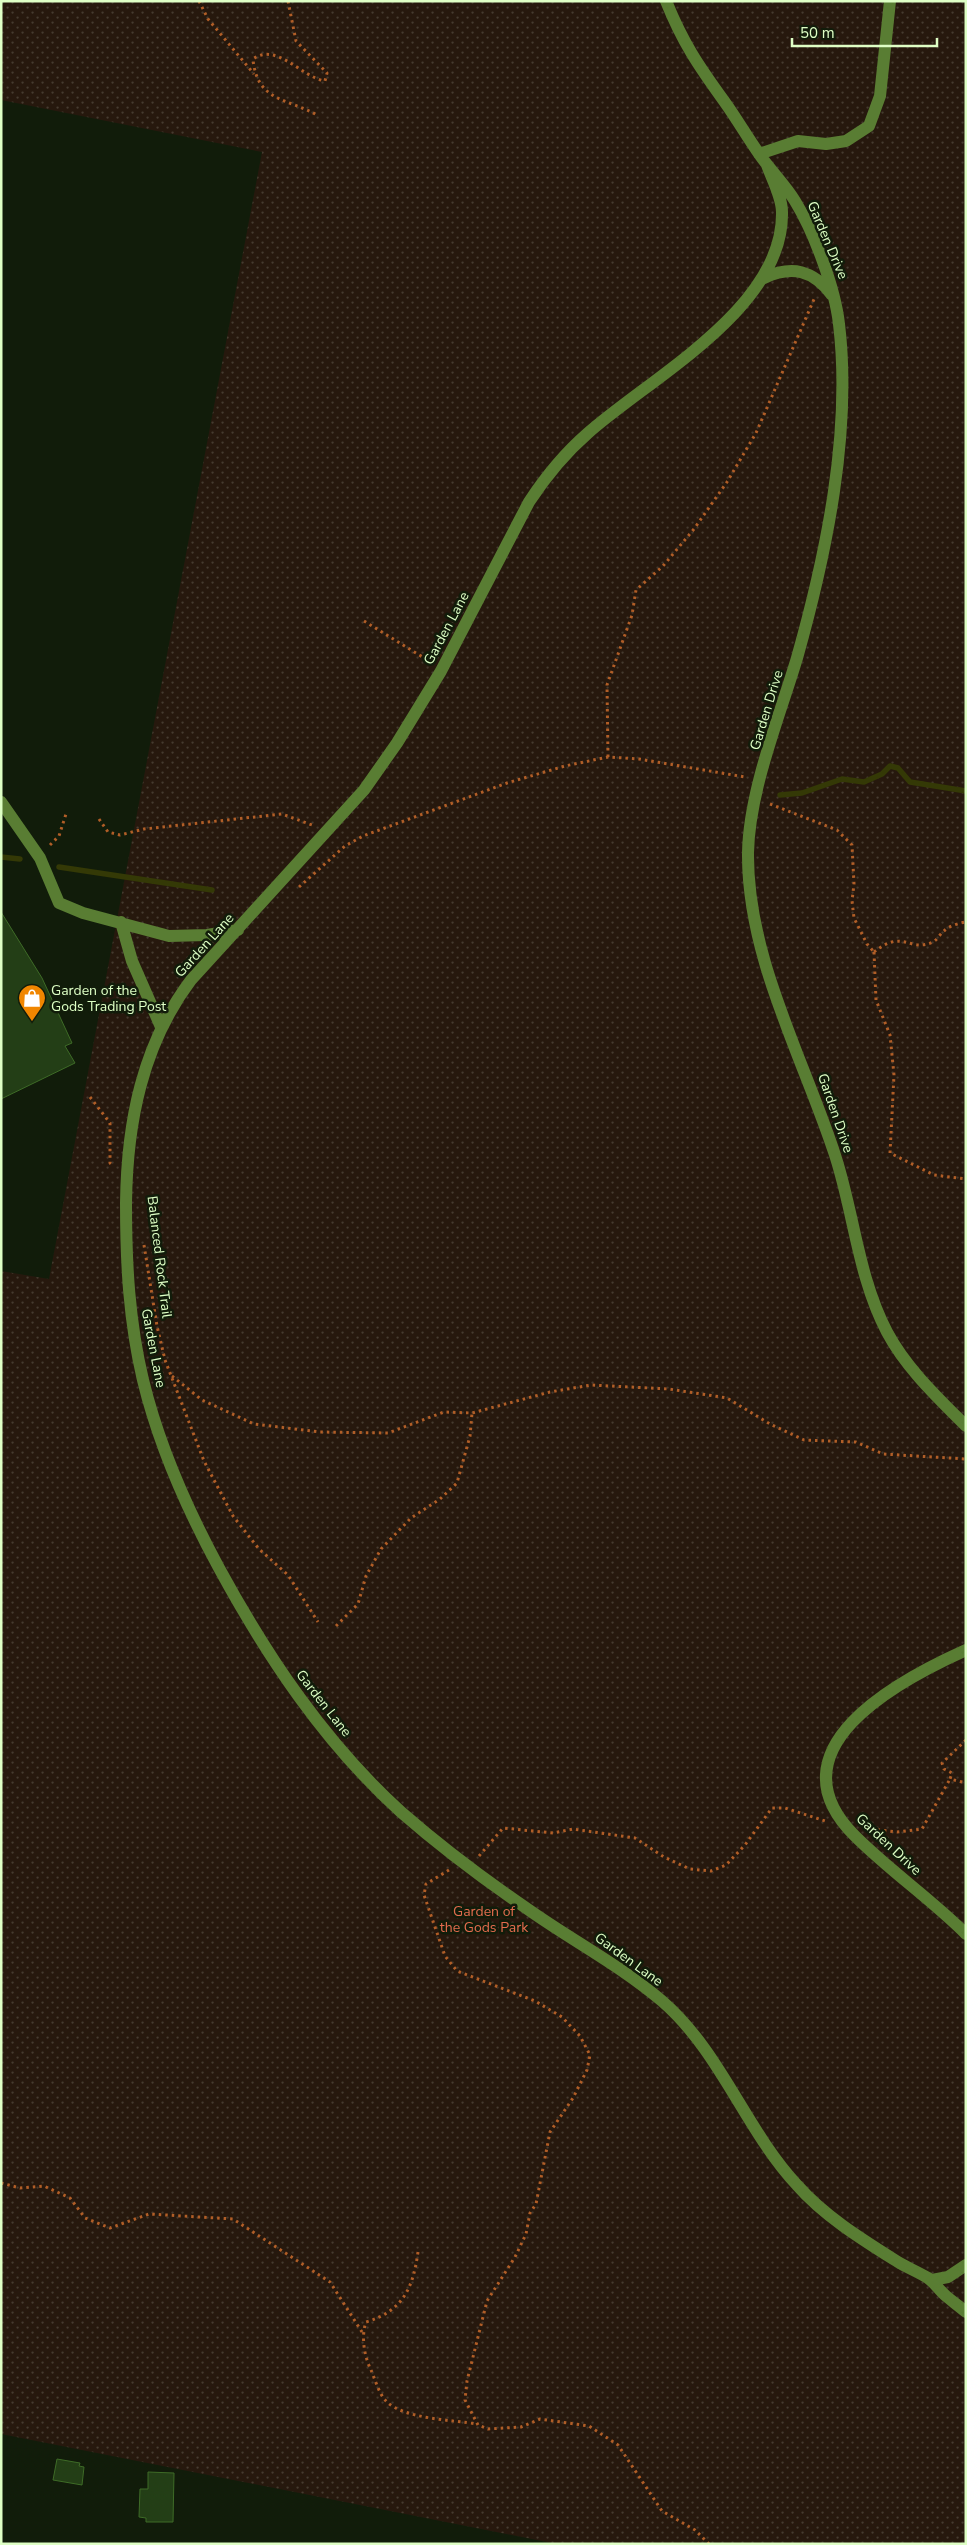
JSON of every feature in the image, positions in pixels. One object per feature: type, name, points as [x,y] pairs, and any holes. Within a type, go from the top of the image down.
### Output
[{"type":"street","name":"Garden Drive","points":[[666,1],[679,34],[702,74],[725,102],[759,154],[795,201],[833,288],[840,325],[842,389],[830,518],[811,604],[757,797],[748,850],[755,926],[764,961],[840,1173],[865,1276],[888,1333],[919,1377],[966,1426]]},
{"type":"street","points":[[759,154],[798,141],[826,144],[846,141],[869,126],[880,96],[890,1]]},
{"type":"street","name":"Garden Lane","points":[[767,165],[782,210],[779,240],[764,278],[733,316],[588,432],[544,478],[529,502],[441,671],[397,743],[364,790],[191,980],[176,1000],[161,1027],[134,1109],[126,1187],[127,1275],[131,1317],[144,1382],[157,1428],[192,1516],[268,1654],[319,1725],[357,1768],[401,1811],[462,1862],[530,1911],[604,1958],[663,2002],[699,2040],[762,2140],[797,2186],[854,2232],[932,2280],[942,2294],[966,2312]]},
{"type":"street","points":[[764,278],[781,270],[794,271],[822,283],[835,299]]},
{"type":"street","points":[[1,802],[38,856],[59,903],[83,913],[169,936],[207,936],[238,930]]},
{"type":"street","points":[[121,922],[132,960],[161,1027]]},
{"type":"street","name":"Garden Drive","points":[[966,1650],[930,1666],[890,1691],[857,1715],[834,1746],[825,1768],[827,1792],[854,1835],[966,1934]]},
{"type":"street","points":[[932,2280],[948,2277],[966,2265]]},
{"type":"path","points":[[199,1],[208,19],[255,74],[263,87],[280,101],[299,105],[317,115]]},
{"type":"path","points":[[255,74],[253,59],[261,54],[272,54],[315,79],[325,81],[327,73],[296,41],[288,1]]},
{"type":"path","points":[[608,757],[607,685],[632,615],[636,590],[669,558],[694,528],[727,482],[756,433],[794,342],[822,283]]},
{"type":"path","points":[[364,621],[390,635],[441,671]]},
{"type":"path","points":[[297,889],[345,846],[363,836],[507,784],[565,766],[608,757],[638,759],[746,777],[757,797],[837,830],[852,845],[854,884],[852,901],[854,918],[867,944],[874,952],[876,1000],[890,1035],[894,1075],[890,1153],[934,1175],[966,1179]]},
{"type":"path","points":[[38,856],[59,836],[66,814]]},
{"type":"path","points":[[99,819],[108,832],[120,835],[144,829],[282,814],[299,819],[345,846]]},
{"type":"path","points":[[874,952],[884,944],[899,940],[918,945],[934,942],[944,930],[966,922]]},
{"type":"path","points":[[90,1097],[110,1123],[110,1163],[114,1167]]},
{"type":"path","name":"Balanced Rock Trail","points":[[143,1236],[157,1326],[171,1376],[204,1461],[233,1516],[259,1549],[288,1575],[318,1622]]},
{"type":"path","points":[[171,1376],[202,1400],[254,1424],[320,1432],[388,1433],[444,1412],[472,1413],[550,1392],[591,1386],[669,1389],[726,1398],[770,1424],[804,1440],[856,1442],[883,1454],[966,1459]]},
{"type":"path","points":[[336,1626],[358,1604],[366,1576],[381,1549],[411,1518],[440,1499],[457,1483],[470,1436],[472,1413]]},
{"type":"path","points":[[478,2424],[465,2400],[467,2381],[487,2301],[515,2257],[526,2234],[530,2213],[536,2204],[550,2132],[573,2098],[587,2070],[590,2055],[580,2036],[562,2017],[535,2001],[457,1971],[445,1956],[424,1895],[426,1884],[462,1862],[478,1856],[504,1828],[553,1834],[573,1829],[635,1838],[664,1857],[690,1869],[711,1871],[726,1865],[745,1844],[772,1808],[785,1808],[813,1818],[846,1825],[897,1832],[922,1829],[952,1773],[944,1769],[942,1763],[966,1740]]},
{"type":"path","points":[[950,1779],[966,1783]]},
{"type":"path","points":[[1,2182],[20,2188],[44,2186],[70,2198],[85,2218],[110,2228],[149,2214],[233,2219],[330,2282],[362,2332],[368,2365],[385,2400],[398,2409],[416,2414],[478,2424],[488,2429],[521,2427],[540,2419],[589,2426],[618,2445],[662,2511],[696,2530],[709,2544]]},
{"type":"path","points":[[362,2332],[366,2322],[381,2318],[399,2304],[410,2287],[418,2252]]},
{"type":"green space","name":"Garden of the Gods Park","points":[[1,1],[966,1],[966,2544],[557,2544],[1,2434],[1,1271],[49,1279],[262,152],[1,100]]},
{"type":"building","name":"Garden of the Gods Trading Post","points":[[1,912],[42,978],[72,1043],[65,1046],[75,1063],[1,1099]]},
{"type":"building","points":[[57,2459],[80,2463],[79,2466],[84,2467],[82,2485],[53,2480]]},
{"type":"building","points":[[148,2472],[174,2473],[173,2522],[146,2522],[146,2518],[139,2517],[140,2489],[148,2489]]},
{"type":"waterway","points":[[780,795],[802,793],[842,779],[864,782],[882,774],[890,766],[898,768],[910,782],[966,791]]},
{"type":"waterway","points":[[1,857],[20,859]]},
{"type":"waterway","points":[[59,867],[212,890]]},
{"type":"place","name":"Garden of the Gods Trading Post","points":[[32,1022]]}]
